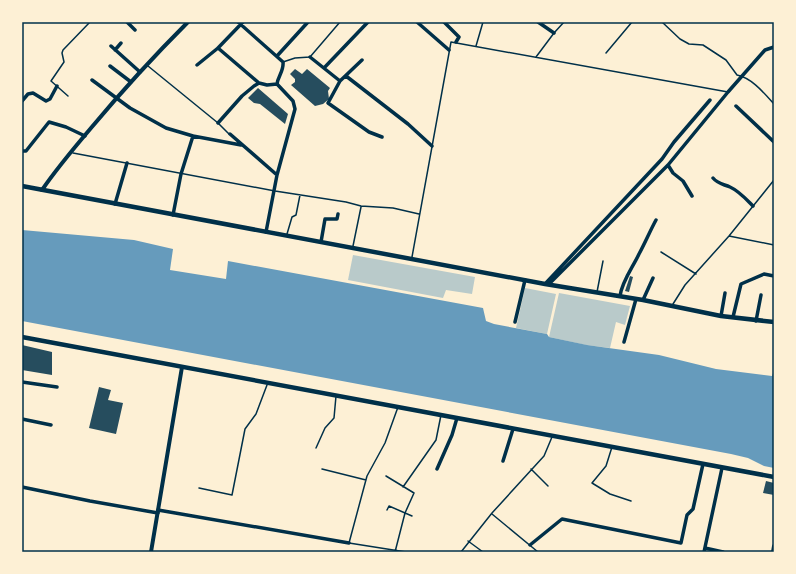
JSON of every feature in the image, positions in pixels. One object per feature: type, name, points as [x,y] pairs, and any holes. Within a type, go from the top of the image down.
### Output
[{"type":"main road","points":[[22,186],[525,280],[643,300],[721,316],[774,322]]},
{"type":"main road","points":[[22,337],[774,477]]},
{"type":"street","points":[[127,22],[135,30]]},
{"type":"street","points":[[42,190],[59,166],[117,98],[146,65],[188,22]]},
{"type":"street","points":[[277,56],[308,22]]},
{"type":"street","points":[[324,68],[368,22]]},
{"type":"street","points":[[418,22],[450,50]]},
{"type":"street","points":[[444,22],[459,36],[456,42]]},
{"type":"street","points":[[538,22],[554,33]]},
{"type":"street","points":[[197,64],[218,48],[241,23],[283,62],[283,69],[278,77],[277,84]]},
{"type":"street","points":[[115,50],[121,43]]},
{"type":"street","points":[[111,46],[140,72]]},
{"type":"street","points":[[547,284],[668,165],[728,92],[765,50],[774,47]]},
{"type":"street","points":[[218,48],[259,83],[267,85],[277,84]]},
{"type":"street","points":[[310,57],[340,81]]},
{"type":"street","points":[[362,60],[340,81],[328,103],[369,132],[382,137]]},
{"type":"street","points":[[110,66],[131,82]]},
{"type":"street","points":[[346,76],[408,124],[432,146]]},
{"type":"street","points":[[92,80],[150,120],[166,128],[193,136],[241,145]]},
{"type":"street","points":[[218,123],[242,96],[259,83]]},
{"type":"street","points":[[266,232],[277,176],[295,109],[293,101],[277,84]]},
{"type":"street","points":[[22,101],[28,94],[33,93],[46,101],[50,100],[57,86]]},
{"type":"street","points":[[547,284],[662,159],[674,142],[710,100]]},
{"type":"street","points":[[736,106],[774,142]]},
{"type":"street","points":[[24,151],[49,122],[66,126],[84,136]]},
{"type":"street","points":[[230,134],[277,176]]},
{"type":"street","points":[[173,215],[181,174],[193,136]]},
{"type":"street","points":[[115,204],[126,163]]},
{"type":"street","points":[[668,165],[672,173],[683,181],[692,196]]},
{"type":"street","points":[[713,178],[718,183],[730,187],[743,195],[753,206]]},
{"type":"street","points":[[321,242],[325,219],[337,219],[338,214]]},
{"type":"street","points":[[620,296],[620,292],[629,271],[639,255],[656,220]]},
{"type":"street","points":[[733,317],[741,284],[764,274],[774,276]]},
{"type":"street","points":[[643,300],[653,278]]},
{"type":"street","points":[[515,322],[525,280]]},
{"type":"street","points":[[721,316],[725,293]]},
{"type":"street","points":[[756,321],[761,295]]},
{"type":"street","points":[[624,342],[636,299]]},
{"type":"street","points":[[151,552],[182,367]]},
{"type":"street","points":[[22,382],[57,387]]},
{"type":"street","points":[[438,469],[452,436],[457,418]]},
{"type":"street","points":[[22,419],[51,425]]},
{"type":"street","points":[[503,460],[513,429]]},
{"type":"street","points":[[530,545],[562,519],[681,543],[686,516],[694,509],[703,464]]},
{"type":"street","points":[[722,468],[704,550],[723,552]]},
{"type":"street","points":[[22,487],[90,501],[349,543]]},
{"type":"street","points":[[773,552],[774,546]]},
{"type":"lane","points":[[68,96],[51,81],[64,62],[62,53],[63,50],[90,22]]},
{"type":"lane","points":[[283,62],[295,58],[310,57],[340,22]]},
{"type":"lane","points":[[476,46],[483,23],[480,22]]},
{"type":"lane","points":[[536,57],[564,22]]},
{"type":"lane","points":[[606,53],[632,22]]},
{"type":"lane","points":[[662,22],[680,39],[689,44],[703,45],[726,60],[737,75],[743,76],[753,83],[774,104]]},
{"type":"lane","points":[[412,259],[451,42],[728,92]]},
{"type":"lane","points":[[146,65],[230,134]]},
{"type":"lane","points":[[71,152],[275,191],[346,202],[361,206],[393,208],[420,214]]},
{"type":"lane","points":[[672,306],[685,285],[729,236],[774,180]]},
{"type":"lane","points":[[286,236],[292,218],[296,215],[300,195]]},
{"type":"lane","points":[[352,248],[361,206]]},
{"type":"lane","points":[[729,236],[774,245]]},
{"type":"lane","points":[[661,252],[696,274]]},
{"type":"lane","points":[[597,293],[603,261]]},
{"type":"lane","points":[[199,488],[232,495],[245,429],[256,414],[268,383]]},
{"type":"lane","points":[[316,448],[325,428],[334,418],[336,396]]},
{"type":"lane","points":[[398,407],[385,444],[366,480],[349,543],[406,552]]},
{"type":"lane","points":[[403,487],[436,440],[441,415]]},
{"type":"lane","points":[[461,552],[468,541],[544,456],[552,436]]},
{"type":"lane","points":[[612,447],[606,466],[592,483],[610,494],[631,501]]},
{"type":"lane","points":[[322,469],[366,480]]},
{"type":"lane","points":[[531,470],[548,486]]},
{"type":"lane","points":[[386,476],[414,493],[405,513],[395,551]]},
{"type":"lane","points":[[387,510],[389,506],[412,516]]},
{"type":"lane","points":[[492,514],[538,552]]},
{"type":"lane","points":[[468,541],[483,552]]},
{"type":"shaded area","points":[[353,255],[475,277],[472,294],[446,290],[443,298],[348,280]]},
{"type":"shaded area","points":[[525,288],[556,294],[547,334],[516,328]]},
{"type":"shaded area","points":[[559,293],[630,306],[625,325],[616,322],[610,348],[586,345],[549,337]]},
{"type":"water","points":[[22,230],[134,240],[173,249],[170,270],[226,279],[228,261],[483,308],[486,321],[494,324],[547,334],[549,337],[587,345],[659,355],[716,369],[772,376],[774,370],[774,468],[764,466],[748,458],[731,454],[22,321]]},
{"type":"building","points":[[295,69],[302,74],[307,69],[330,88],[328,91],[329,99],[323,104],[315,106],[291,85],[295,82],[295,79],[290,74]]},
{"type":"building","points":[[258,88],[288,114],[285,124],[260,104],[254,103],[248,98]]},
{"type":"building","points":[[630,276],[633,277],[629,292],[625,291]]},
{"type":"building","points":[[22,345],[52,352],[52,375],[22,370]]},
{"type":"building","points":[[99,387],[111,390],[108,400],[123,403],[116,434],[89,428]]},
{"type":"building","points":[[766,481],[774,483],[774,495],[763,493]]}]
